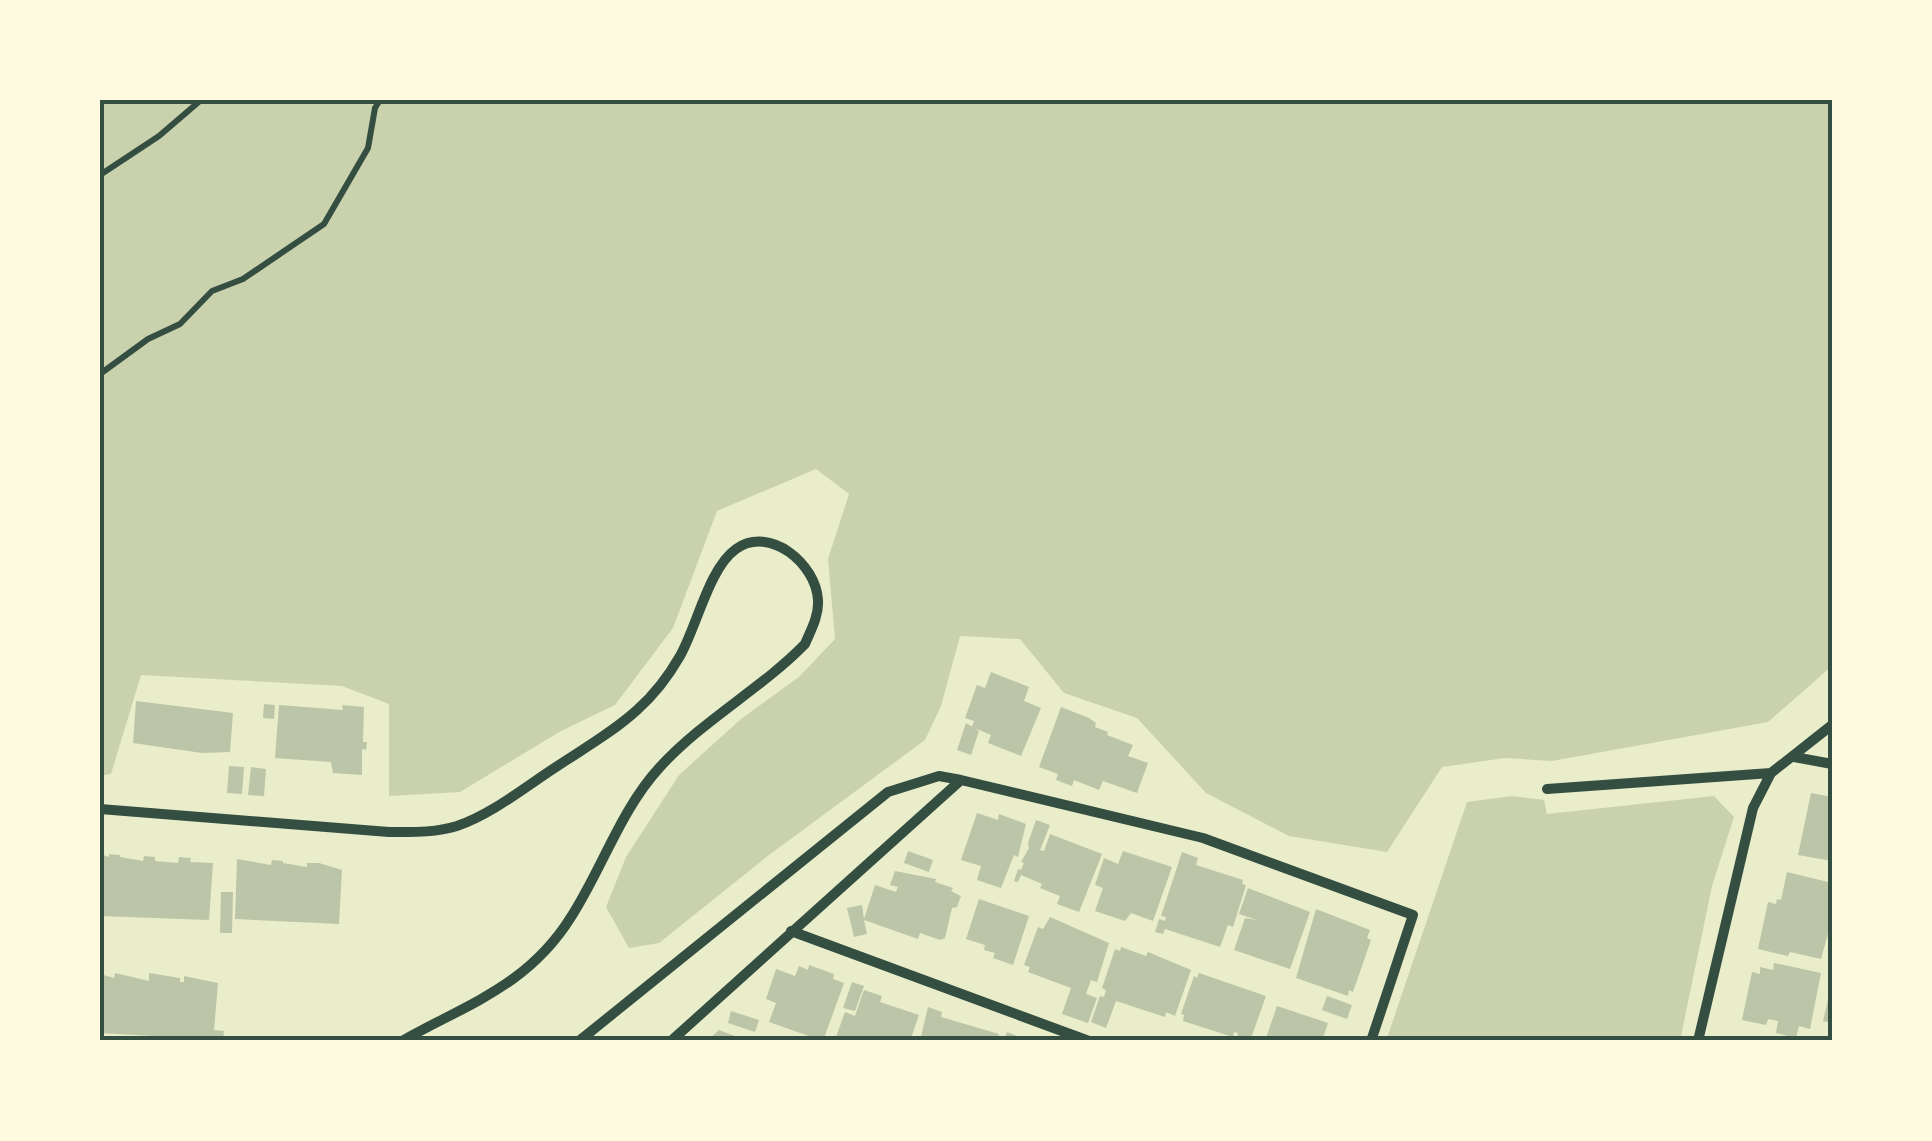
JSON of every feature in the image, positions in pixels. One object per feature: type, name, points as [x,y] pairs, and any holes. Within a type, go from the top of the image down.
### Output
[{"type":"street","points":[[100,810],[389,832],[433,832],[462,824],[508,799],[636,711],[664,683],[698,622],[723,560],[740,546],[759,542],[799,558],[812,579],[818,600],[816,618],[805,644],[660,766],[636,798],[554,940],[508,984],[475,1006],[402,1041]]},
{"type":"street","points":[[1698,1041],[1753,808],[1772,773],[1832,726]]},
{"type":"street","points":[[1794,757],[1832,764]]},
{"type":"street","points":[[1547,790],[1772,773]]},
{"type":"street","points":[[579,1041],[888,792],[938,776],[1203,838],[1414,915],[1371,1041]]},
{"type":"street","points":[[670,1041],[961,780]]},
{"type":"street","points":[[791,930],[1090,1041]]},
{"type":"path","points":[[100,175],[160,136],[201,100]]},
{"type":"path","points":[[100,374],[148,339],[180,324],[212,291],[243,280],[324,224],[368,148],[380,100]]},
{"type":"green space","points":[[100,100],[1832,100],[1832,666],[1768,722],[1552,761],[1505,758],[1442,767],[1387,852],[1289,836],[1206,793],[1137,718],[1064,693],[1020,639],[960,636],[941,706],[925,740],[769,855],[659,943],[629,948],[606,907],[626,857],[679,775],[741,719],[799,677],[835,639],[828,559],[849,494],[816,469],[717,511],[673,628],[615,705],[561,731],[460,792],[389,796],[389,704],[342,686],[141,675],[111,774],[100,776]]},
{"type":"green space","points":[[1512,796],[1544,800],[1547,814],[1714,796],[1734,817],[1712,886],[1680,1041],[1386,1041],[1467,802]]},
{"type":"building","points":[[991,672],[1029,687],[1024,701],[1041,708],[1021,756],[988,743],[991,735],[972,727],[974,721],[965,718],[977,685],[985,688]]},
{"type":"building","points":[[136,701],[233,713],[230,752],[202,753],[133,743]]},
{"type":"building","points":[[264,704],[275,705],[274,719],[263,718]]},
{"type":"building","points":[[279,705],[343,710],[342,705],[364,707],[363,742],[367,742],[366,750],[362,749],[362,775],[333,773],[331,762],[275,758]]},
{"type":"building","points":[[1061,707],[1089,718],[1107,735],[1133,745],[1128,756],[1148,763],[1137,793],[1103,781],[1099,790],[1074,780],[1072,786],[1056,780],[1058,774],[1039,767]]},
{"type":"building","points":[[966,723],[979,731],[971,755],[957,750]]},
{"type":"building","points":[[229,766],[244,767],[242,794],[227,793]]},
{"type":"building","points":[[251,767],[266,769],[264,796],[248,795]]},
{"type":"building","points":[[1811,793],[1832,797],[1832,861],[1798,855]]},
{"type":"building","points":[[977,813],[998,820],[999,814],[1026,824],[1018,857],[1014,855],[1001,888],[977,880],[981,866],[961,860]]},
{"type":"building","points":[[1036,820],[1050,825],[1040,850],[1044,851],[1050,834],[1102,854],[1079,912],[1057,904],[1060,896],[1040,888],[1042,884],[1021,875],[1018,882],[1014,881],[1024,863],[1021,862]]},
{"type":"building","points":[[908,851],[933,860],[929,872],[904,863]]},
{"type":"building","points":[[1123,851],[1172,867],[1153,921],[1131,913],[1125,921],[1095,911],[1103,888],[1095,885],[1104,858],[1118,864]]},
{"type":"building","points":[[1182,852],[1198,858],[1196,865],[1243,880],[1246,885],[1233,927],[1228,925],[1220,947],[1165,929],[1163,934],[1155,932],[1159,919],[1165,921],[1166,917],[1161,916]]},
{"type":"building","points":[[100,854],[143,861],[144,856],[178,863],[179,857],[191,858],[190,862],[213,863],[209,920],[100,916]]},
{"type":"building","points":[[237,859],[271,865],[272,860],[283,861],[307,867],[307,863],[319,863],[342,870],[339,924],[235,919]]},
{"type":"building","points":[[895,871],[936,879],[935,882],[953,888],[951,891],[961,896],[957,907],[952,908],[945,938],[920,933],[918,939],[864,920],[867,934],[854,937],[847,908],[862,905],[864,919],[875,885],[896,892],[898,887],[890,885]]},
{"type":"building","points":[[1787,872],[1832,883],[1832,919],[1821,959],[1758,949],[1768,902],[1776,904],[1777,899],[1781,900]]},
{"type":"building","points":[[1248,888],[1310,912],[1290,969],[1234,950],[1245,918],[1257,920],[1239,914]]},
{"type":"building","points":[[221,892],[233,892],[232,933],[220,933]]},
{"type":"building","points":[[979,899],[1029,916],[1013,965],[993,958],[995,953],[984,950],[985,945],[966,939]]},
{"type":"building","points":[[1316,909],[1370,930],[1367,938],[1371,940],[1353,992],[1349,990],[1348,996],[1296,978]]},
{"type":"building","points":[[1050,917],[1109,943],[1097,982],[1091,980],[1086,994],[1097,998],[1088,1023],[1062,1014],[1071,988],[1028,972],[1030,967],[1024,965],[1038,927],[1043,929]]},
{"type":"building","points":[[1121,947],[1146,956],[1148,952],[1191,970],[1175,1016],[1166,1012],[1165,1017],[1116,1001],[1106,1028],[1091,1022],[1100,996],[1104,997],[1106,990],[1102,988],[1115,949],[1120,951]]},
{"type":"building","points":[[1774,963],[1821,973],[1810,1029],[1799,1026],[1796,1038],[1776,1033],[1778,1021],[1768,1019],[1766,1025],[1742,1020],[1752,972],[1760,974],[1760,967],[1773,970]]},
{"type":"building","points":[[809,965],[834,974],[833,979],[844,983],[823,1041],[769,1022],[776,1003],[766,999],[776,969],[795,976],[799,966],[808,970]]},
{"type":"building","points":[[115,973],[149,981],[149,973],[180,978],[180,982],[184,982],[184,976],[218,983],[214,1030],[224,1031],[223,1040],[100,1033],[100,974],[114,978]]},
{"type":"building","points":[[1199,973],[1266,996],[1250,1041],[1237,1037],[1238,1033],[1234,1032],[1233,1037],[1183,1021],[1181,1014],[1194,976],[1197,978]]},
{"type":"building","points":[[852,982],[864,986],[855,1011],[843,1008]]},
{"type":"building","points":[[864,990],[882,996],[880,1002],[919,1015],[910,1041],[835,1040],[845,1012],[855,1016]]},
{"type":"building","points":[[1327,996],[1352,1005],[1347,1019],[1322,1010]]},
{"type":"building","points":[[1828,1000],[1832,1001],[1832,1023],[1823,1021]]},
{"type":"building","points":[[1277,1006],[1328,1023],[1322,1041],[1265,1041]]},
{"type":"building","points":[[928,1007],[942,1012],[941,1017],[999,1034],[997,1041],[920,1041]]},
{"type":"building","points":[[731,1011],[759,1020],[755,1032],[728,1023]]},
{"type":"building","points":[[719,1030],[748,1041],[707,1041]]},
{"type":"building","points":[[1007,1032],[1020,1037],[1018,1041],[1004,1041]]}]
